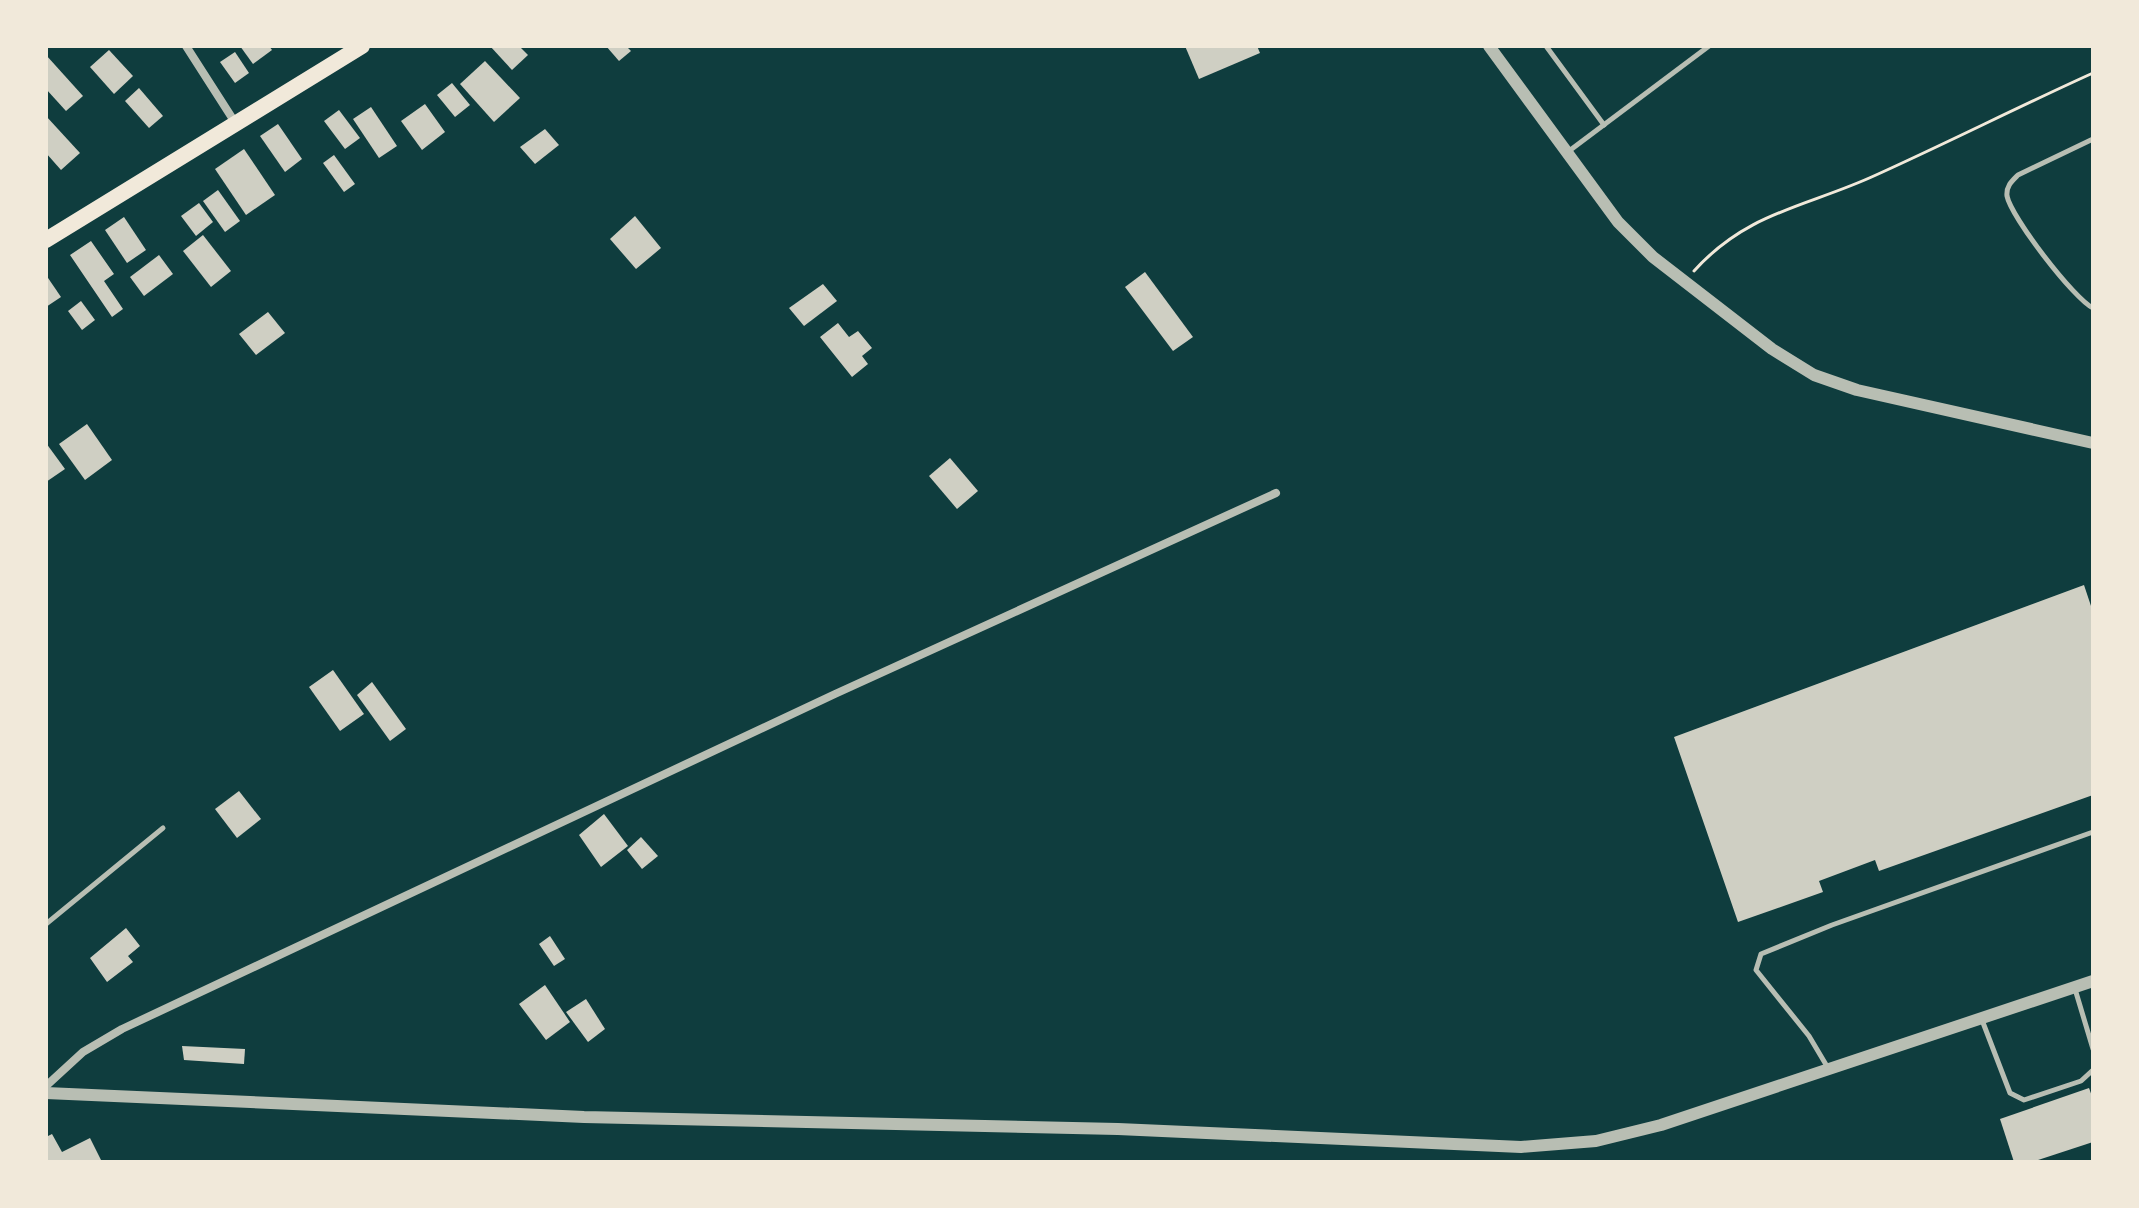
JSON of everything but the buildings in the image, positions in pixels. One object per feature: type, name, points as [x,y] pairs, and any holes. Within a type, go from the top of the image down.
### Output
[{"type":"main road","points":[[46,240],[362,46]]},
{"type":"street","points":[[186,46],[236,124]]},
{"type":"street","points":[[1489,46],[1618,222],[1685,282],[1772,349],[1835,384],[2093,441]]},
{"type":"street","points":[[46,1086],[83,1052],[122,1029],[835,694],[1276,493]]},
{"type":"street","points":[[46,1093],[584,1117],[1118,1129],[1521,1147],[1570,1145],[1628,1135],[2093,981]]},
{"type":"lane","points":[[1546,46],[1604,125]]},
{"type":"lane","points":[[1567,153],[1709,46]]},
{"type":"lane","points":[[2093,139],[2018,175],[2009,184],[2007,194],[2013,209],[2059,275],[2081,302],[2093,308]]},
{"type":"lane","points":[[46,924],[163,828]]},
{"type":"lane","points":[[1829,1069],[1809,1036],[1756,970],[1761,954],[1832,925],[2093,832]]},
{"type":"lane","points":[[2074,988],[2093,1049]]},
{"type":"lane","points":[[1981,1018],[2010,1093],[2016,1098],[2024,1100],[2081,1081],[2093,1070]]},
{"type":"path","points":[[1685,282],[1739,230],[1771,214],[1873,177],[2093,73]]}]
